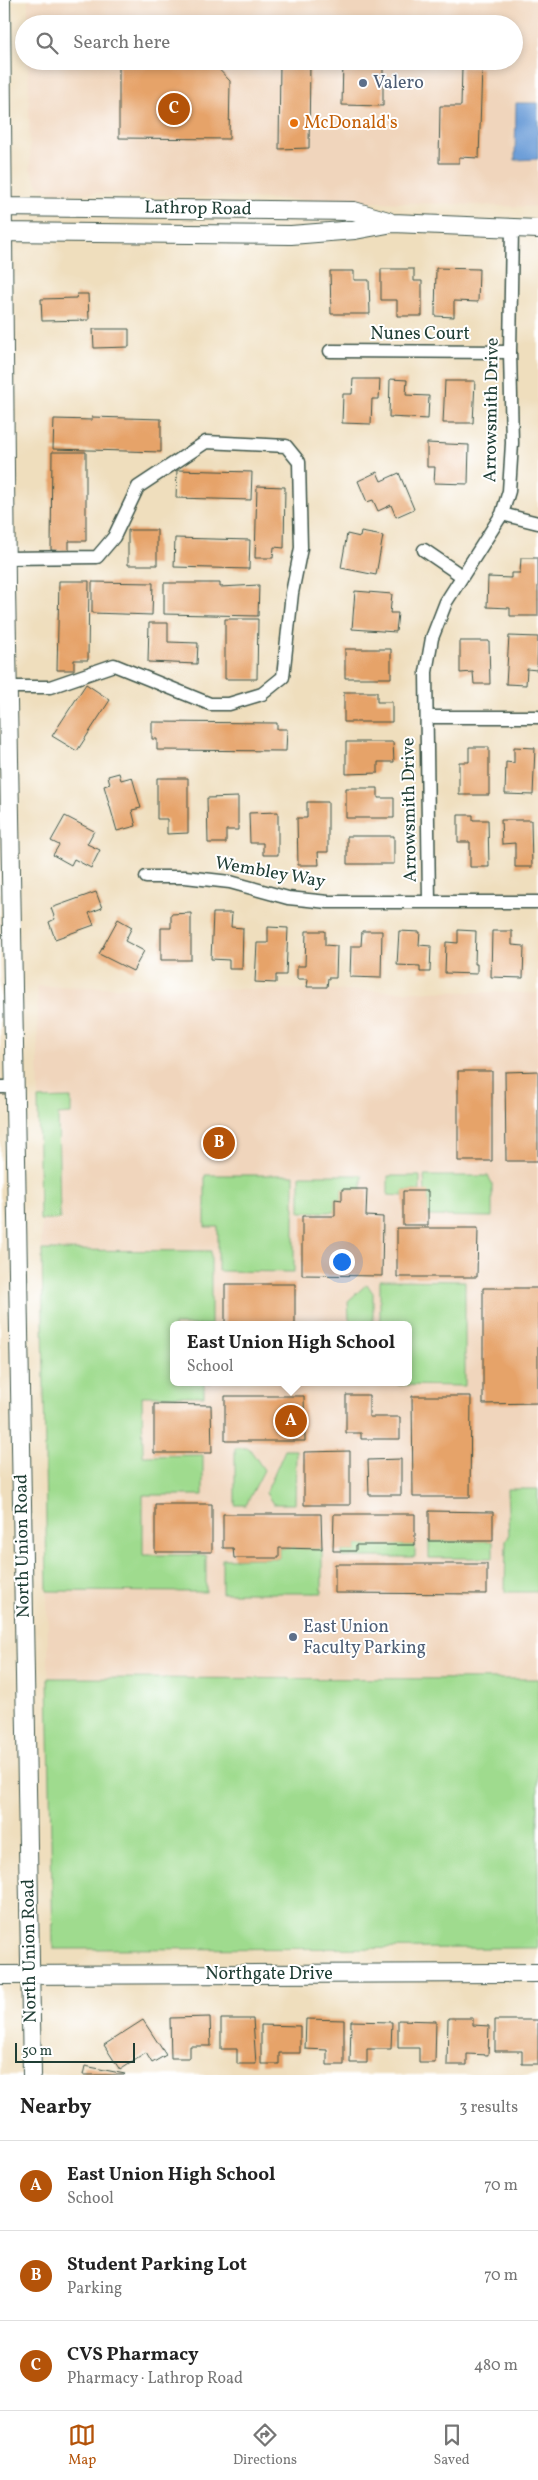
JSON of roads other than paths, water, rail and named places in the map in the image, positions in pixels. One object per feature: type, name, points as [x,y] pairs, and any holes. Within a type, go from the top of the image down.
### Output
[{"type":"street","name":"North Union Road","points":[[1,0],[1,232],[14,944],[7,1087],[31,1975],[32,2075]]},
{"type":"street","name":"Lathrop Road","points":[[1,207],[354,211],[393,223]]},
{"type":"street","name":"Lathrop Road","points":[[1,232],[291,235],[355,230],[393,223],[538,229]]},
{"type":"street","name":"Arrowsmith Drive","points":[[429,902],[426,672],[432,638],[446,602],[502,514],[509,491],[512,443],[510,352],[512,228]]},
{"type":"street","name":"Nunes Court","points":[[330,351],[510,352]]},
{"type":"street","points":[[6,558],[97,557],[114,537],[138,487],[206,442],[286,446],[299,462],[301,548],[292,593],[283,677],[262,694],[229,704],[210,704],[114,665],[50,687],[8,687]]},
{"type":"street","points":[[502,514],[538,523]]},
{"type":"street","points":[[424,550],[462,576]]},
{"type":"street","points":[[427,718],[538,718]]},
{"type":"street","name":"Wembley Way","points":[[146,876],[185,877],[230,882],[288,898],[328,902],[538,902]]},
{"type":"street","name":"Northgate Drive","points":[[0,1975],[538,1973]]},
{"type":"water","points":[[516,103],[538,103],[538,159],[515,160]]},
{"type":"place","name":"Valero","points":[[363,83]]},
{"type":"place","name":"CVS Pharmacy","points":[[174,109]]},
{"type":"place","name":"McDonald's","points":[[294,123]]},
{"type":"place","name":"Student Parking Lot","points":[[219,1143]]},
{"type":"place","name":"East Union High School","points":[[291,1421]]},
{"type":"place","name":"East Union Faculty Parking","points":[[293,1637]]}]
